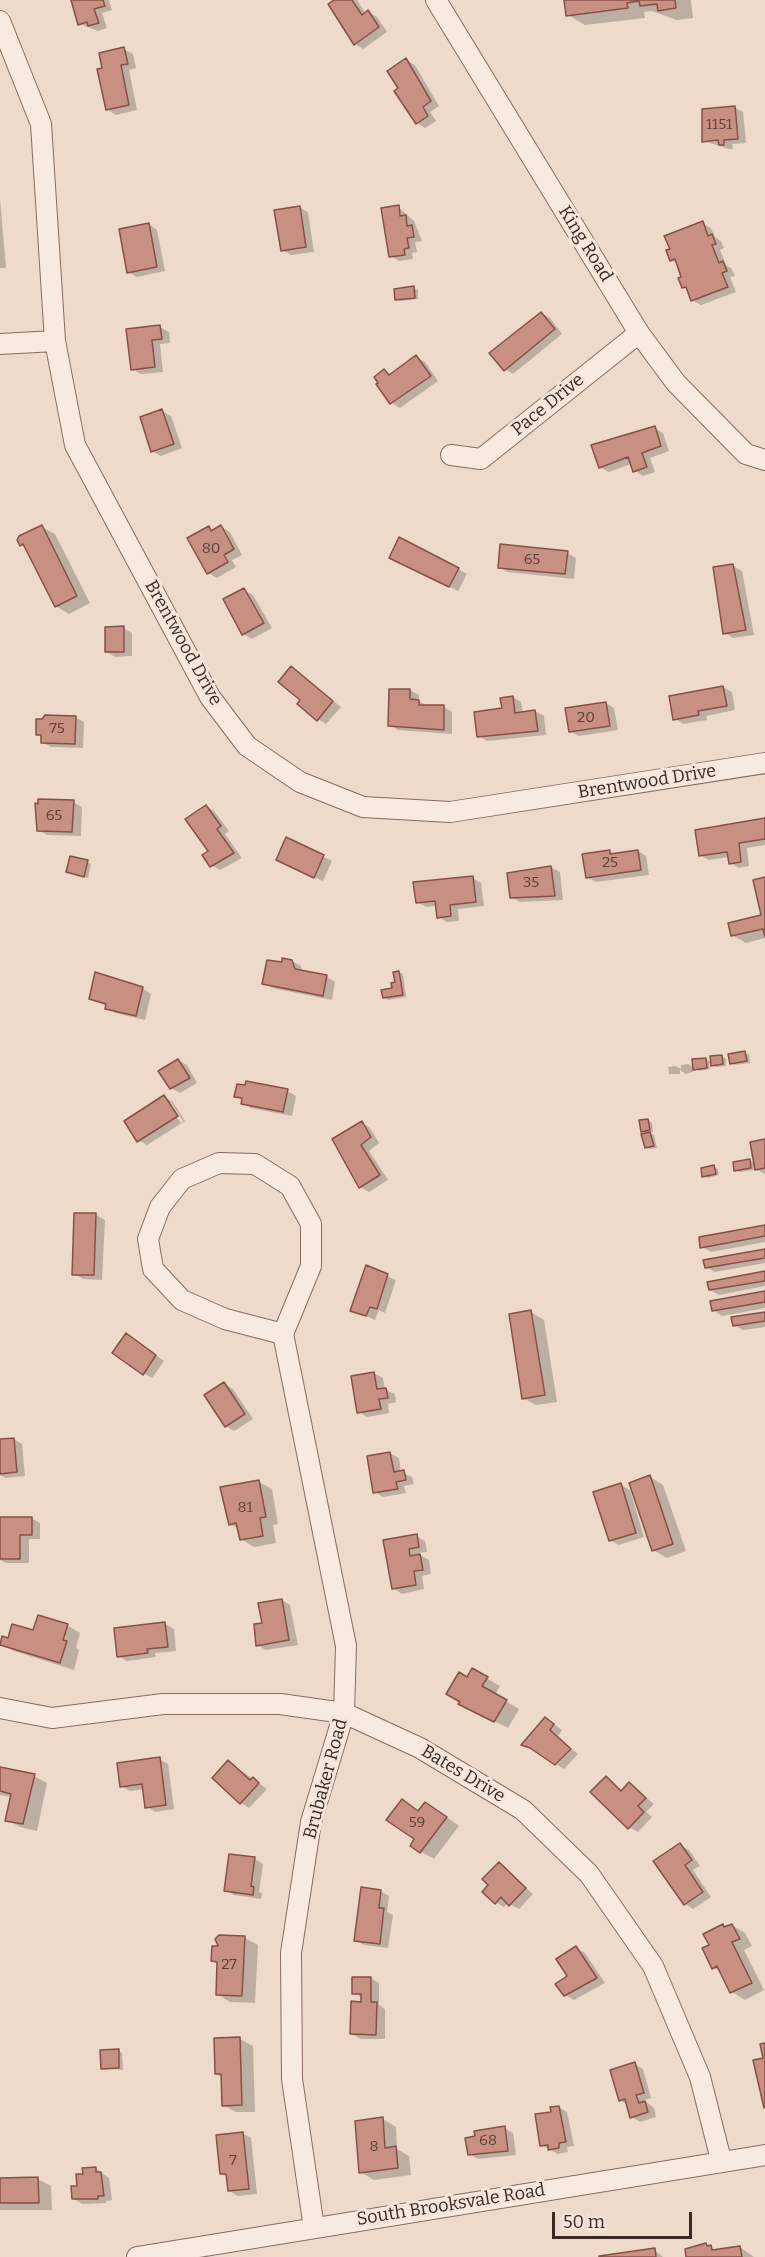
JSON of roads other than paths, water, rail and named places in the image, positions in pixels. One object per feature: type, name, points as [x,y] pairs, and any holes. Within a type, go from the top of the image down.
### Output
[{"type":"street","name":"King Road","points":[[436,0],[639,333],[676,384],[746,454],[765,460]]},
{"type":"street","name":"Brentwood Drive","points":[[0,21],[41,124],[55,341],[75,445],[210,697],[247,746],[300,782],[363,807],[450,812],[765,763]]},
{"type":"street","name":"Pace Drive","points":[[451,455],[481,459],[639,333]]},
{"type":"street","points":[[0,344],[55,341]]},
{"type":"street","points":[[219,1162],[255,1164],[290,1186],[311,1224],[311,1266],[283,1334],[225,1319],[182,1300],[153,1269],[148,1239],[160,1207],[182,1179],[219,1162]]},
{"type":"street","name":"Brubaker Road","points":[[283,1334],[346,1646],[344,1713],[311,1822],[291,1953],[292,2079],[314,2228]]},
{"type":"street","name":"Bates Drive","points":[[0,1708],[52,1718],[163,1704],[280,1704],[344,1713],[420,1748],[523,1810],[590,1874],[652,1966],[700,2077],[721,2160]]},
{"type":"street","name":"South Brooksvale Road","points":[[137,2257],[721,2160],[765,2155]]}]
